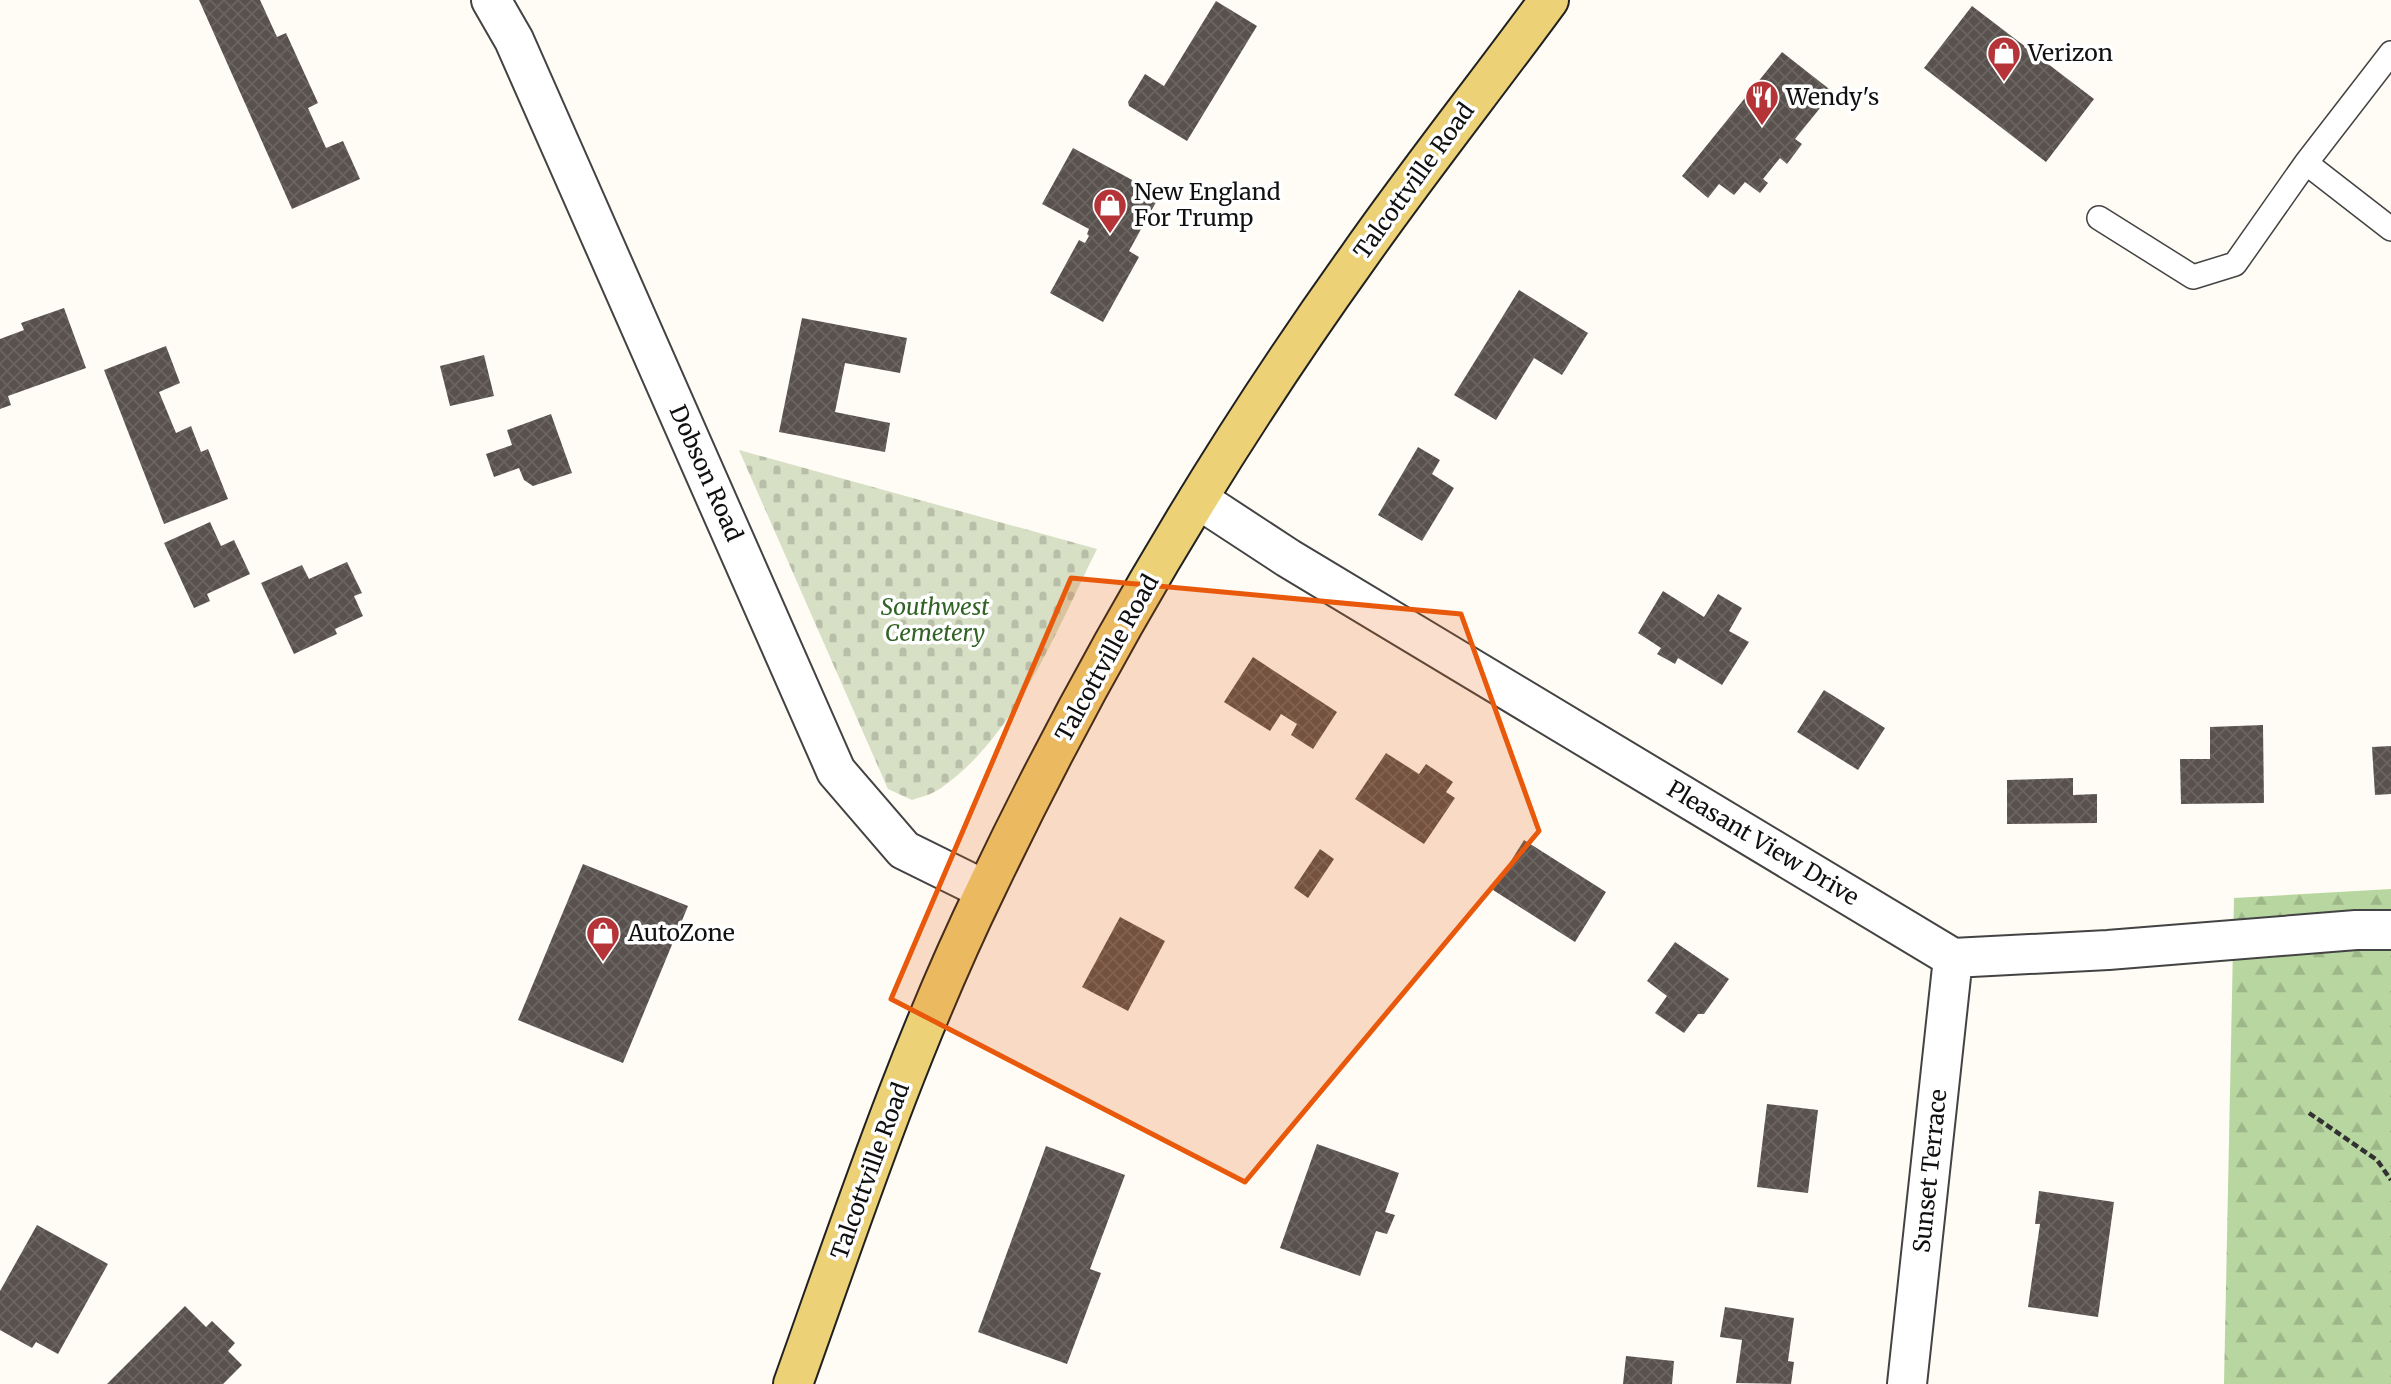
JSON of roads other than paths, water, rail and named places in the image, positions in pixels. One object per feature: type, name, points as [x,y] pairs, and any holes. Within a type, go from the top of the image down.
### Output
[{"type":"main road","name":"Talcottville Road","points":[[793,1384],[896,1095],[985,890],[1107,655],[1198,499],[1279,372],[1357,257],[1549,0]]},
{"type":"street","name":"Dobson Road","points":[[491,0],[513,40],[660,368],[836,771],[904,850],[985,890]]},
{"type":"street","name":"Pleasant View Drive","points":[[1198,499],[1299,565],[1953,957]]},
{"type":"street","points":[[1953,957],[2109,950],[2356,930],[2391,930]]},
{"type":"street","name":"Sunset Terrace","points":[[1907,1384],[1953,957]]},
{"type":"lane","points":[[2099,218],[2193,277],[2235,264],[2306,163],[2391,53]]},
{"type":"lane","points":[[2306,163],[2391,229]]},
{"type":"place","name":"Verizon","points":[[2004,83]]},
{"type":"place","name":"Wendy's","points":[[1762,127]]},
{"type":"place","name":"New England For Trump","points":[[1110,235]]},
{"type":"place","name":"AutoZone","points":[[603,963]]},
{"type":"park label","name":"Southwest Cemetery","points":[[935,620]]}]
